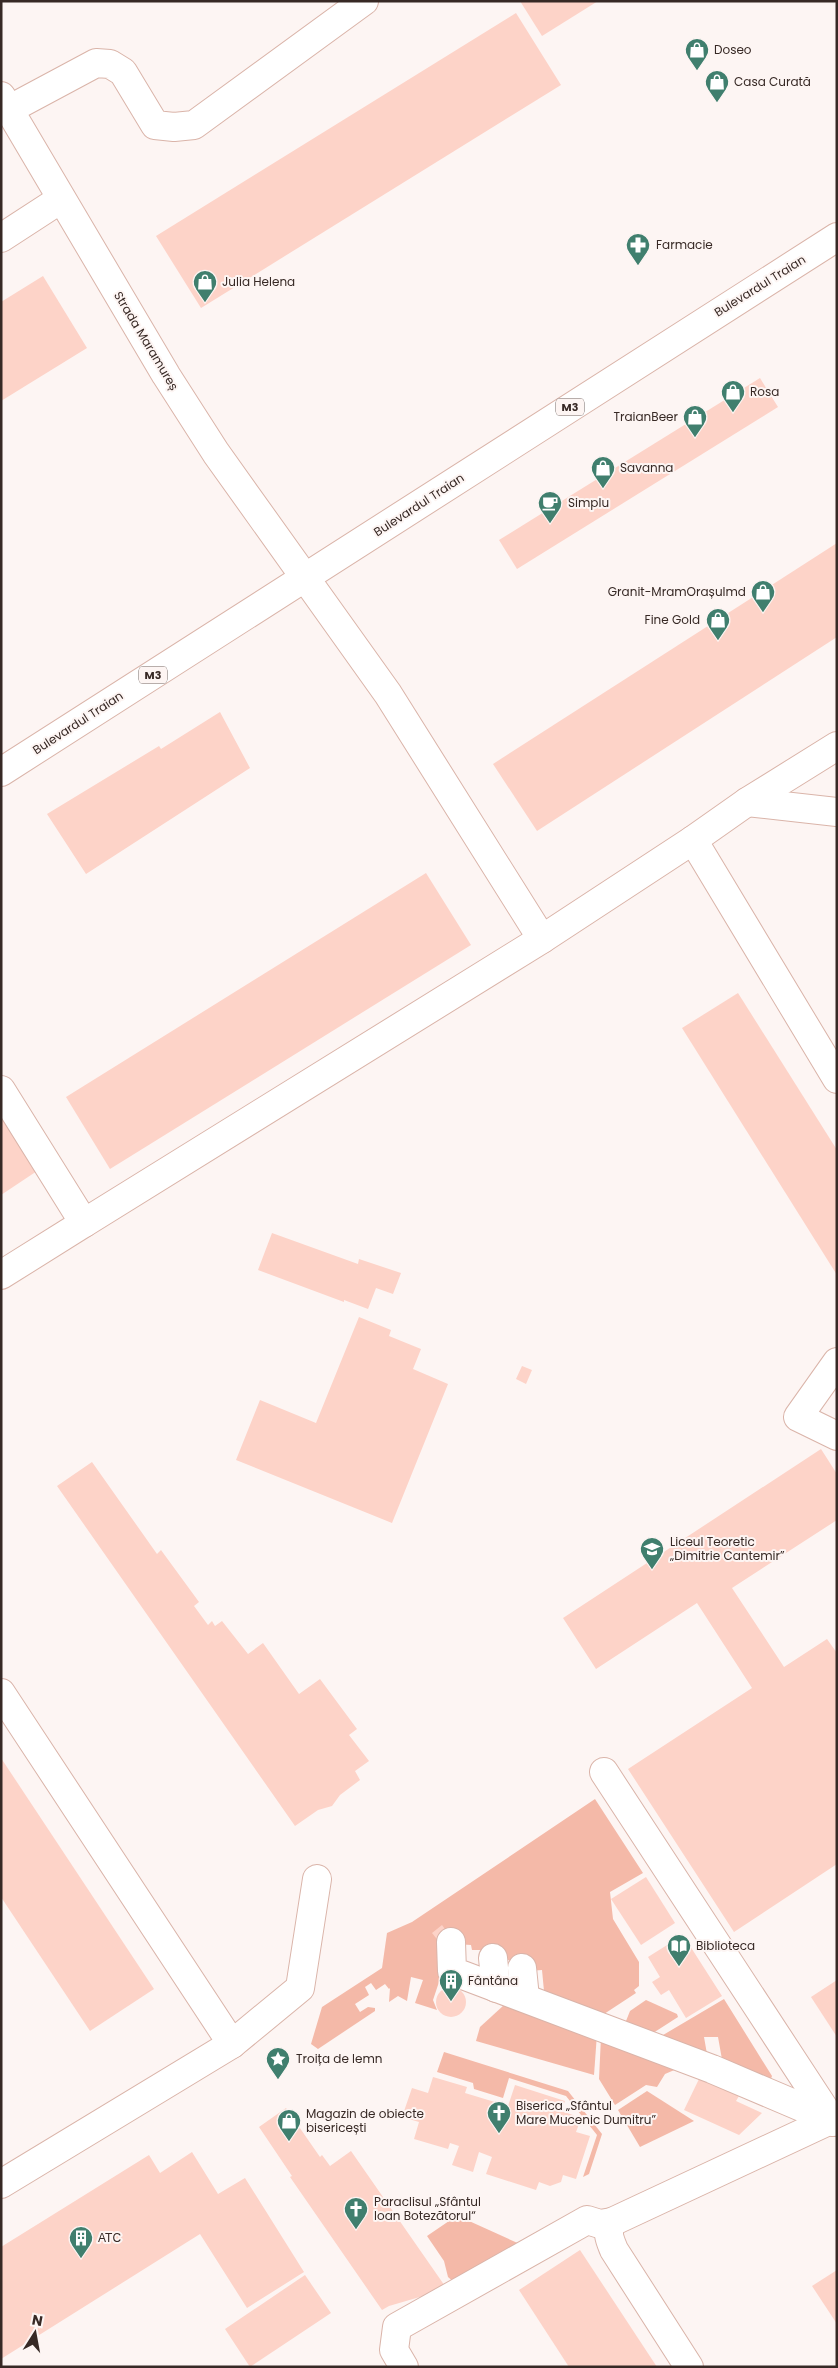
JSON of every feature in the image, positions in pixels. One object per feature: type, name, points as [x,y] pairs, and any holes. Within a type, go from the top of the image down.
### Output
[{"type":"main road","points":[[6,103],[96,63],[110,64],[123,72],[154,125],[174,127],[194,125],[364,1]]},
{"type":"main road","name":"Strada Maramureș","points":[[6,103],[61,199],[206,437],[304,578],[388,694],[542,939]]},
{"type":"main road","points":[[1,238],[61,199]]},
{"type":"main road","name":"Bulevardul Traian","points":[[1,772],[837,237]]},
{"type":"main road","points":[[1,1275],[542,939],[693,840],[747,802],[837,746]]},
{"type":"main road","points":[[747,802],[837,812]]},
{"type":"main road","points":[[693,840],[837,1079]]},
{"type":"main road","points":[[1,1090],[84,1223]]},
{"type":"main road","points":[[837,1362],[798,1417],[837,1436]]},
{"type":"main road","points":[[1,1693],[232,2044]]},
{"type":"main road","points":[[604,1772],[835,2122]]},
{"type":"main road","points":[[1,2183],[232,2044],[300,1988],[317,1879]]},
{"type":"main road","points":[[497,1973],[835,2122]]},
{"type":"main road","points":[[404,2367],[394,2350],[397,2327],[587,2220],[600,2224],[612,2222],[835,2122]]},
{"type":"main road","points":[[612,2222],[608,2237],[614,2250],[689,2367]]},
{"type":"shaded area","points":[[595,1799],[643,1873],[610,1892],[613,1919],[639,1962],[639,1986],[634,1990],[636,1993],[601,2016],[550,1998],[544,1991],[542,1970],[529,1971],[514,1960],[500,1960],[485,1950],[472,1950],[471,1945],[440,1943],[446,1961],[433,2000],[437,2010],[415,2003],[423,1980],[411,1977],[407,2001],[398,1996],[389,2002],[390,1988],[385,1984],[376,1990],[371,1983],[365,1987],[369,1995],[355,2004],[360,2012],[368,2007],[375,2008],[375,2011],[318,2049],[311,2044],[322,2007],[382,1968],[387,1933],[412,1922]]},
{"type":"shaded area","points":[[724,1999],[772,2076],[769,2084],[723,2065],[718,2037],[704,2037],[707,2054],[658,2038]]},
{"type":"shaded area","points":[[646,2000],[677,2014],[678,2017],[650,2035],[624,2026],[630,2011]]},
{"type":"shaded area","points":[[504,2005],[597,2034],[594,2075],[476,2041],[480,2027]]},
{"type":"shaded area","points":[[601,2037],[679,2068],[665,2074],[657,2087],[646,2085],[615,2105],[599,2079]]},
{"type":"shaded area","points":[[444,2052],[568,2091],[602,2134],[589,2174],[583,2177],[597,2135],[566,2096],[509,2078],[503,2098],[474,2089],[473,2083],[437,2072]]},
{"type":"shaded area","points":[[647,2091],[694,2121],[640,2147],[618,2110]]},
{"type":"shaded area","points":[[447,2211],[522,2245],[456,2284],[448,2277],[444,2261],[427,2236],[449,2221],[444,2214]]},
{"type":"building","points":[[520,1],[598,1],[542,36]]},
{"type":"building","points":[[516,13],[561,85],[201,308],[156,236]]},
{"type":"building","points":[[43,276],[87,348],[1,401],[1,302]]},
{"type":"building","points":[[760,378],[778,407],[517,569],[499,540]]},
{"type":"building","points":[[837,543],[837,637],[537,831],[493,764]]},
{"type":"building","points":[[220,712],[250,768],[86,874],[47,814],[159,746],[161,749]]},
{"type":"building","points":[[426,873],[471,945],[110,1169],[66,1097]]},
{"type":"building","points":[[738,993],[837,1150],[837,1275],[682,1028]]},
{"type":"building","points":[[1,1117],[37,1171],[1,1195]]},
{"type":"building","points":[[272,1233],[358,1264],[359,1259],[401,1273],[393,1294],[376,1288],[368,1309],[258,1270]]},
{"type":"building","points":[[359,1317],[391,1330],[389,1336],[421,1349],[413,1369],[448,1384],[392,1523],[236,1460],[260,1400],[316,1423]]},
{"type":"building","points":[[522,1366],[532,1370],[526,1384],[516,1379]]},
{"type":"building","points":[[821,1449],[837,1474],[837,1520],[732,1588],[784,1667],[827,1639],[837,1653],[837,1864],[734,1932],[628,1769],[752,1688],[697,1603],[596,1669],[563,1618]]},
{"type":"building","points":[[92,1462],[157,1554],[161,1550],[199,1602],[194,1606],[208,1625],[212,1621],[215,1626],[222,1621],[248,1654],[263,1643],[299,1694],[320,1679],[357,1729],[349,1735],[369,1761],[355,1771],[360,1780],[340,1795],[332,1806],[318,1810],[295,1826],[57,1486]]},
{"type":"building","points":[[1,1758],[154,1989],[90,2031],[1,1897]]},
{"type":"building","points":[[646,1877],[675,1923],[641,1945],[611,1899]]},
{"type":"building","points":[[442,1925],[450,1936],[440,1943],[432,1933]]},
{"type":"building","name":"Biblioteca","points":[[683,1935],[722,1996],[686,2018],[669,1990],[661,1995],[652,1982],[660,1977],[648,1957]]},
{"type":"building","points":[[837,1980],[837,2037],[811,1997]]},
{"type":"building","name":"Fântâna","points":[[451,1987],[462,1991],[466,2002],[462,2013],[451,2017],[440,2013],[436,2002],[440,1991]]},
{"type":"building","name":"Biserica „Sfântul Mare Mucenic Dumitru”","points":[[433,2077],[467,2087],[465,2093],[508,2106],[515,2085],[565,2101],[561,2111],[573,2115],[579,2124],[576,2132],[590,2136],[576,2179],[563,2175],[561,2182],[550,2186],[539,2182],[536,2190],[486,2174],[492,2157],[479,2152],[473,2172],[452,2165],[459,2146],[450,2143],[448,2149],[414,2139],[419,2122],[402,2117],[412,2088],[428,2093]]},
{"type":"building","points":[[699,2079],[739,2096],[736,2101],[762,2113],[739,2135],[684,2110]]},
{"type":"building","name":"Paraclisul „Sfântul Ioan Botezătorul“","points":[[286,2108],[320,2157],[322,2155],[330,2166],[351,2151],[447,2289],[389,2306],[382,2310],[290,2177],[292,2176],[259,2127]]},
{"type":"building","name":"АТС","points":[[192,2152],[218,2194],[245,2178],[304,2272],[247,2308],[200,2234],[1,2359],[1,2247],[149,2155],[160,2173]]},
{"type":"building","points":[[580,2250],[657,2367],[569,2367],[519,2290]]},
{"type":"building","points":[[837,2270],[837,2324],[812,2286]]},
{"type":"building","points":[[305,2275],[331,2313],[250,2367],[225,2329]]},
{"type":"place","name":"Doseo","points":[[697,71]]},
{"type":"place","name":"Casa Curată","points":[[717,103]]},
{"type":"place","name":"Farmacie","points":[[638,266]]},
{"type":"place","name":"Julia Helena","points":[[205,303]]},
{"type":"place","name":"Rosa","points":[[733,413]]},
{"type":"place","name":"TraianBeer","points":[[695,438]]},
{"type":"place","name":"Savanna","points":[[603,489]]},
{"type":"place","name":"Simplu","points":[[550,524]]},
{"type":"place","name":"Granit-MramOrașulmd","points":[[763,613]]},
{"type":"place","name":"Fine Gold","points":[[718,641]]},
{"type":"place","name":"Liceul Teoretic „Dimitrie Cantemir”","points":[[652,1570]]},
{"type":"place","name":"Biblioteca","points":[[679,1967]]},
{"type":"place","name":"Fântâna","points":[[451,2002]]},
{"type":"place","name":"Troița de lemn","points":[[278,2080]]},
{"type":"place","name":"Biserica „Sfântul Mare Mucenic Dumitru”","points":[[499,2134]]},
{"type":"place","name":"Magazin de obiecte bisericești","points":[[289,2142]]},
{"type":"place","name":"Paraclisul „Sfântul Ioan Botezătorul“","points":[[356,2230]]},
{"type":"place","name":"АТС","points":[[81,2259]]}]
